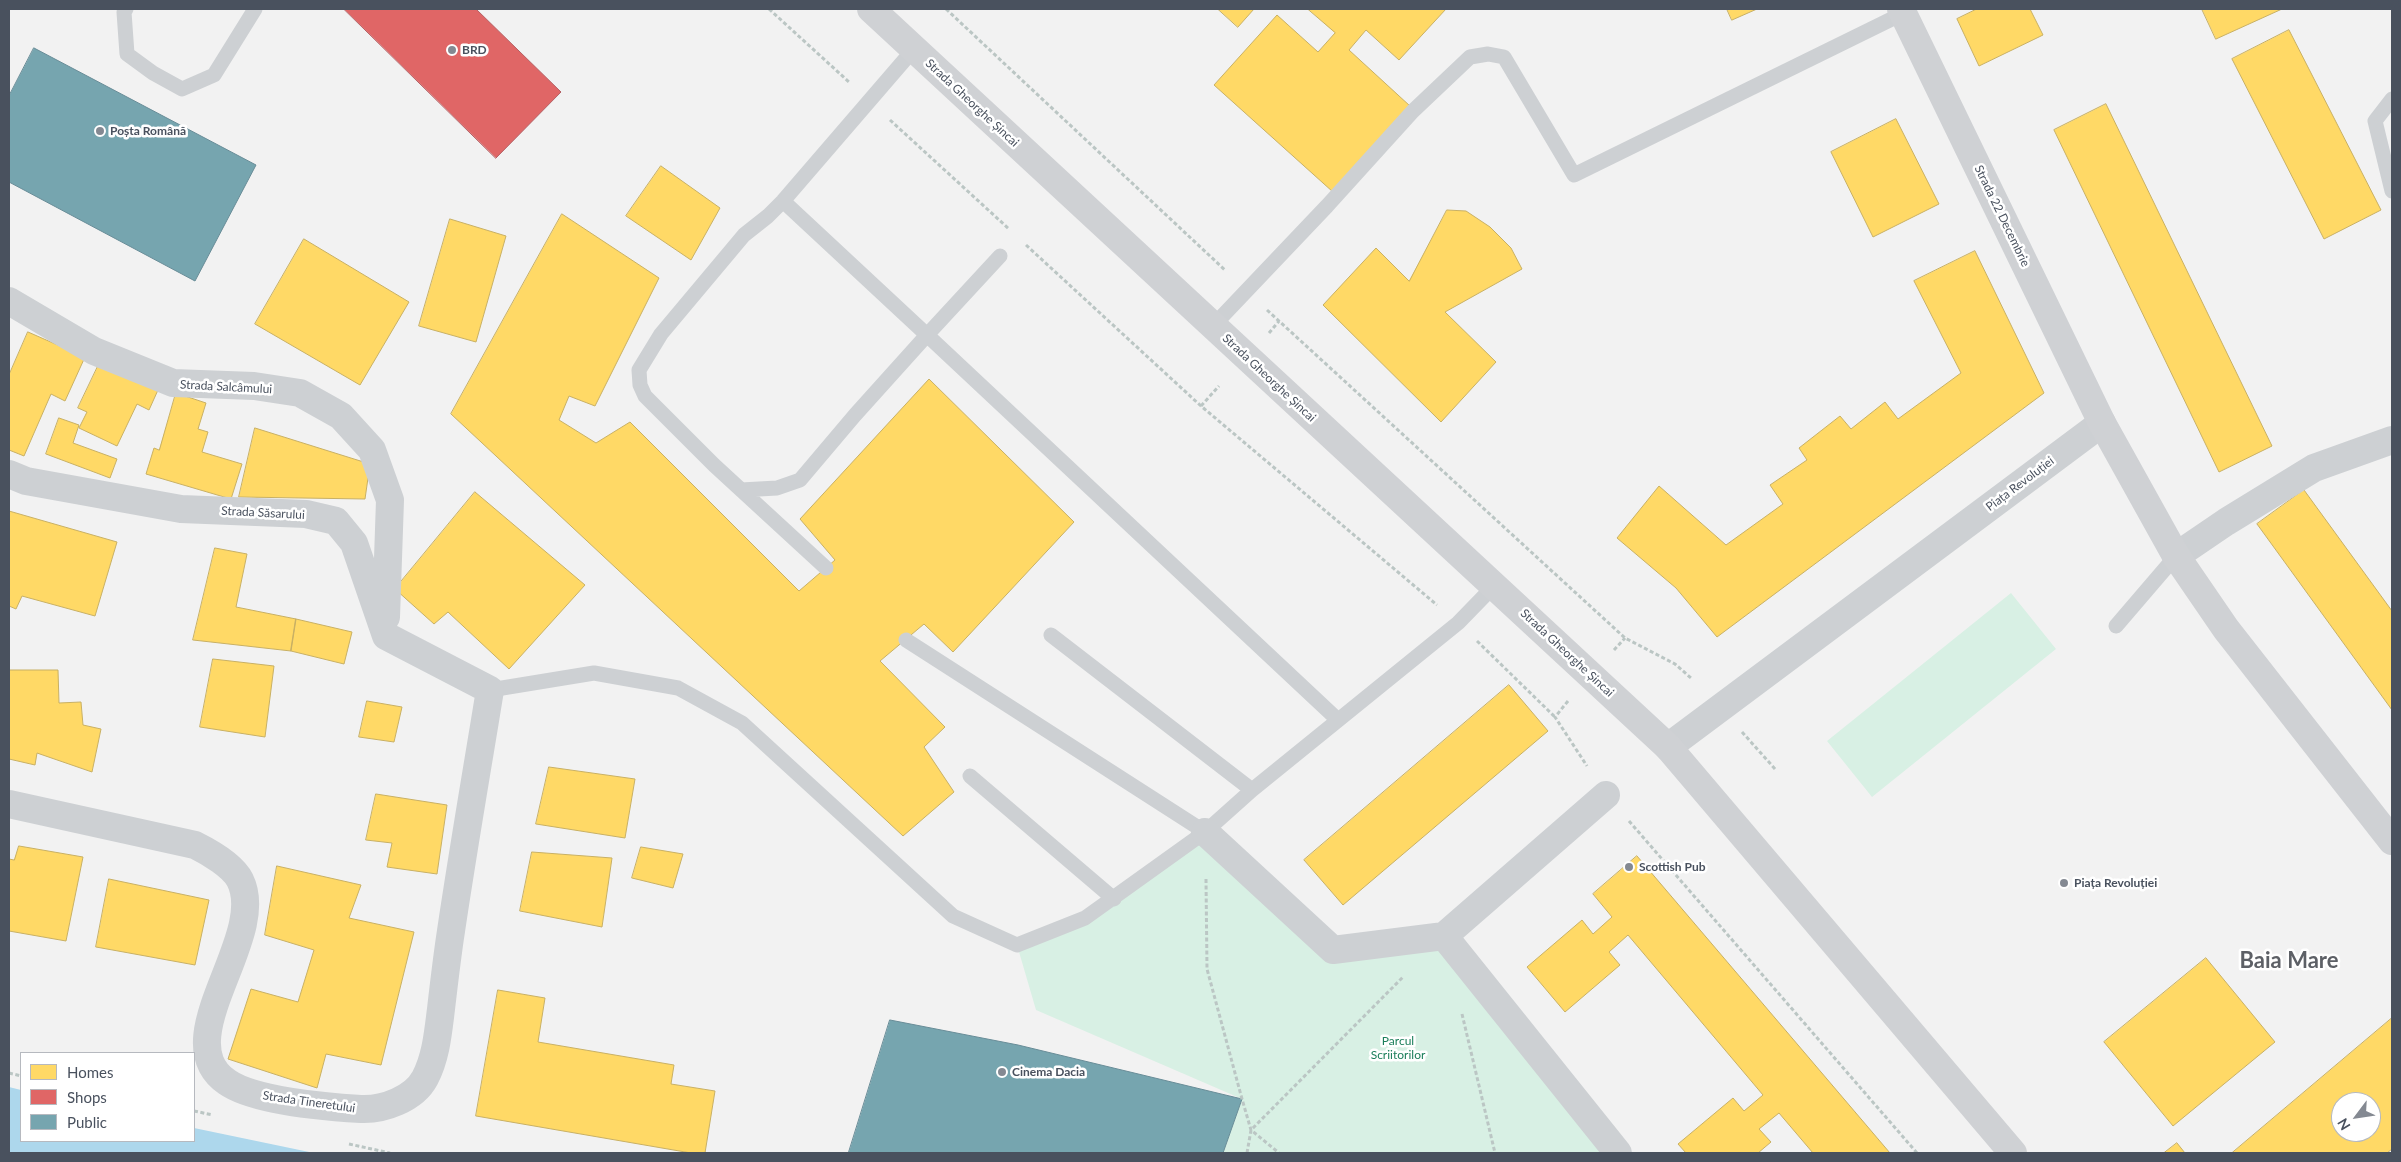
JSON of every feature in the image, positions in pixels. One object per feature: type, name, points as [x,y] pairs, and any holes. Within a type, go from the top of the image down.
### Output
[{"type":"main road","name":"Strada Gheorghe Șincai","points":[[870,9],[1668,747]]},
{"type":"main road","name":"Strada 22 Decembrie","points":[[1906,10],[2102,423]]},
{"type":"main road","points":[[2102,423],[2176,556],[2226,629],[2392,841]]},
{"type":"main road","points":[[1668,747],[2013,1153]]},
{"type":"street","name":"Strada Salcâmului","points":[[9,301],[94,351],[174,383],[254,386],[300,393],[340,416],[372,450],[390,500],[386,636]]},
{"type":"street","name":"Piața Revoluției","points":[[1668,747],[2102,423]]},
{"type":"street","points":[[2176,556],[2314,468],[2392,440]]},
{"type":"street","name":"Strada Săsarului","points":[[9,474],[26,481],[181,509],[306,514],[336,521],[354,543],[386,636]]},
{"type":"street","points":[[386,636],[490,690]]},
{"type":"street","name":"Strada Tineretului","points":[[9,804],[195,845],[216,856],[240,878],[247,904],[240,933],[205,1039],[209,1062],[227,1082],[256,1094],[334,1107],[375,1110],[402,1099],[424,1080],[434,1056],[451,930],[490,690]]},
{"type":"street","points":[[1205,832],[1333,950],[1444,936],[1606,795]]},
{"type":"street","points":[[1444,936],[1618,1153]]},
{"type":"lane","points":[[126,9],[124,12],[127,54],[153,73],[182,89],[214,75],[255,9]]},
{"type":"lane","points":[[1212,327],[1327,206],[1413,111],[1470,57],[1488,54],[1504,57],[1574,176],[1906,10]]},
{"type":"lane","points":[[826,568],[690,442],[645,396],[640,385],[639,370],[661,334],[698,288],[744,236],[783,201],[914,49]]},
{"type":"lane","points":[[2392,99],[2375,121],[2392,191]]},
{"type":"lane","points":[[783,201],[1338,720]]},
{"type":"lane","points":[[741,490],[777,488],[800,480],[855,415],[1000,256]]},
{"type":"lane","points":[[2116,626],[2176,556]]},
{"type":"lane","points":[[490,690],[594,674],[678,688],[742,723],[953,916],[1017,945],[1085,918],[1205,832],[1252,790],[1458,623],[1494,586]]},
{"type":"lane","points":[[1051,635],[1252,790]]},
{"type":"lane","points":[[906,640],[1205,832]]},
{"type":"lane","points":[[970,776],[1114,898]]},
{"type":"path","points":[[769,9],[1010,230]]},
{"type":"path","points":[[946,9],[1279,321],[1625,638],[1675,664],[1692,678]]},
{"type":"path","points":[[1024,243],[1201,406],[1458,623],[1555,717],[1606,795],[1916,1153]]},
{"type":"path","points":[[1268,335],[1279,321]]},
{"type":"path","points":[[1201,406],[1220,386]]},
{"type":"path","points":[[1612,652],[1625,638]]},
{"type":"path","points":[[1555,717],[1568,701]]},
{"type":"path","points":[[1739,728],[1776,770]]},
{"type":"path","points":[[1205,832],[1207,970],[1251,1130],[1247,1153]]},
{"type":"path","points":[[1251,1130],[1444,936]]},
{"type":"path","points":[[1461,1011],[1495,1153]]},
{"type":"path","points":[[1251,1130],[1280,1153]]},
{"type":"green space","points":[[2011,593],[2056,649],[1872,797],[1827,741]]},
{"type":"green space","name":"Parcul Scriitorilor","points":[[1205,832],[1333,950],[1444,936],[1618,1153],[1223,1153],[1242,1099],[1036,1010],[1017,945],[1085,918]]},
{"type":"water","points":[[9,1087],[20,1090],[20,1142],[195,1142],[195,1128],[314,1153],[9,1153]]},
{"type":"building: Homes","points":[[1218,9],[1254,9],[1238,27]]},
{"type":"building: Homes","points":[[1308,9],[1446,9],[1399,60],[1366,30],[1349,50],[1410,106],[1333,192],[1214,85],[1277,15],[1318,52],[1335,33]]},
{"type":"building: Homes","points":[[1727,9],[1757,9],[1732,20]]},
{"type":"building: Homes","points":[[1977,9],[2030,9],[2043,35],[1979,66],[1957,19]]},
{"type":"building: Homes","points":[[2202,9],[2282,9],[2216,39]]},
{"type":"building: Homes","points":[[2289,30],[2381,210],[2324,239],[2232,59]]},
{"type":"building: Homes","points":[[2106,104],[2272,446],[2219,472],[2054,130]]},
{"type":"building: Homes","points":[[1896,119],[1939,204],[1873,237],[1831,152]]},
{"type":"building: Homes","points":[[661,166],[720,208],[691,260],[626,216]]},
{"type":"building: Homes","points":[[1447,210],[1466,211],[1490,227],[1511,248],[1522,269],[1445,312],[1496,362],[1441,422],[1323,305],[1376,248],[1409,281]]},
{"type":"building: Homes","points":[[562,214],[659,278],[595,406],[569,396],[559,420],[596,443],[630,422],[799,591],[835,560],[800,519],[929,379],[1074,522],[953,652],[924,624],[880,661],[945,727],[924,747],[954,792],[903,836],[451,414]]},
{"type":"building: Homes","points":[[450,219],[506,236],[476,342],[419,326]]},
{"type":"building: Homes","points":[[304,239],[409,302],[360,385],[255,324]]},
{"type":"building: Homes","points":[[1975,251],[2044,393],[1717,637],[1676,588],[1617,538],[1659,486],[1726,545],[1783,504],[1770,485],[1807,460],[1799,448],[1840,416],[1851,429],[1885,402],[1898,419],[1961,373],[1914,281]]},
{"type":"building: Homes","points":[[28,332],[85,357],[65,401],[51,394],[24,456],[9,450],[9,375]]},
{"type":"building: Homes","points":[[100,362],[158,390],[149,410],[137,404],[117,446],[79,428],[87,412],[78,408]]},
{"type":"building: Homes","points":[[176,393],[206,403],[198,429],[208,432],[202,452],[242,464],[231,499],[146,474],[154,448],[159,450]]},
{"type":"building: Homes","points":[[59,418],[79,425],[73,443],[117,459],[110,478],[46,454]]},
{"type":"building: Homes","points":[[255,428],[370,464],[365,499],[239,497]]},
{"type":"building: Homes","points":[[2304,490],[2392,611],[2392,710],[2257,524]]},
{"type":"building: Homes","points":[[475,492],[585,585],[509,669],[448,612],[434,624],[395,589]]},
{"type":"building: Homes","points":[[9,511],[117,542],[95,616],[22,596],[16,609],[9,606]]},
{"type":"building: Homes","points":[[215,548],[247,554],[236,607],[296,619],[291,651],[193,640]]},
{"type":"building: Homes","points":[[296,619],[352,632],[344,664],[291,651]]},
{"type":"building: Homes","points":[[213,659],[274,666],[265,737],[200,727]]},
{"type":"building: Homes","points":[[9,670],[58,670],[59,703],[81,702],[83,725],[101,729],[92,772],[37,753],[35,765],[9,759]]},
{"type":"building: Homes","points":[[1509,685],[1548,731],[1343,905],[1304,860]]},
{"type":"building: Homes","points":[[367,701],[402,707],[394,742],[359,737]]},
{"type":"building: Homes","points":[[549,767],[635,779],[625,838],[536,824]]},
{"type":"building: Homes","points":[[376,794],[447,805],[437,874],[387,867],[392,843],[366,840]]},
{"type":"building: Homes","points":[[19,846],[83,857],[66,941],[9,931],[9,859],[14,860]]},
{"type":"building: Homes","points":[[641,847],[683,854],[673,888],[632,878]]},
{"type":"building: Homes","points":[[532,852],[612,858],[602,927],[520,911]]},
{"type":"building: Homes","points":[[1637,856],[1890,1153],[1813,1153],[1779,1113],[1759,1129],[1771,1142],[1758,1153],[1686,1153],[1678,1144],[1733,1098],[1744,1111],[1763,1095],[1628,935],[1609,952],[1620,965],[1565,1012],[1527,967],[1582,920],[1593,934],[1612,917],[1593,894]]},
{"type":"building: Homes","points":[[277,866],[361,885],[349,918],[414,932],[381,1065],[326,1054],[317,1088],[228,1059],[251,989],[298,1002],[314,950],[265,935]]},
{"type":"building: Homes","points":[[109,879],[209,900],[195,965],[96,947]]},
{"type":"building: Homes","points":[[2206,958],[2275,1042],[2173,1126],[2104,1042]]},
{"type":"building: Homes","points":[[498,990],[545,998],[538,1042],[674,1065],[671,1084],[715,1091],[705,1153],[691,1153],[476,1116]]},
{"type":"building: Homes","points":[[2392,1018],[2392,1149],[2387,1153],[2232,1153]]},
{"type":"building: Homes","points":[[2177,1143],[2185,1153],[2164,1153]]},
{"type":"building: Shops","name":"BRD","points":[[344,9],[476,9],[561,92],[496,158]]},
{"type":"building: Public","name":"Poșta Română","points":[[34,48],[256,165],[195,281],[9,182],[9,96]]},
{"type":"building: Public","name":"Cinema Dacia","points":[[890,1020],[1018,1045],[1242,1099],[1223,1153],[851,1153],[849,1152]]},
{"type":"place","name":"BRD","points":[[452,50]]},
{"type":"place","name":"Poșta Română","points":[[100,131]]},
{"type":"place","name":"Scottish Pub","points":[[1629,867]]},
{"type":"place","name":"Piața Revoluției","points":[[2064,883]]},
{"type":"place","name":"Cinema Dacia","points":[[1002,1072]]},
{"type":"district","name":"Baia Mare","points":[[2289,961]]}]
